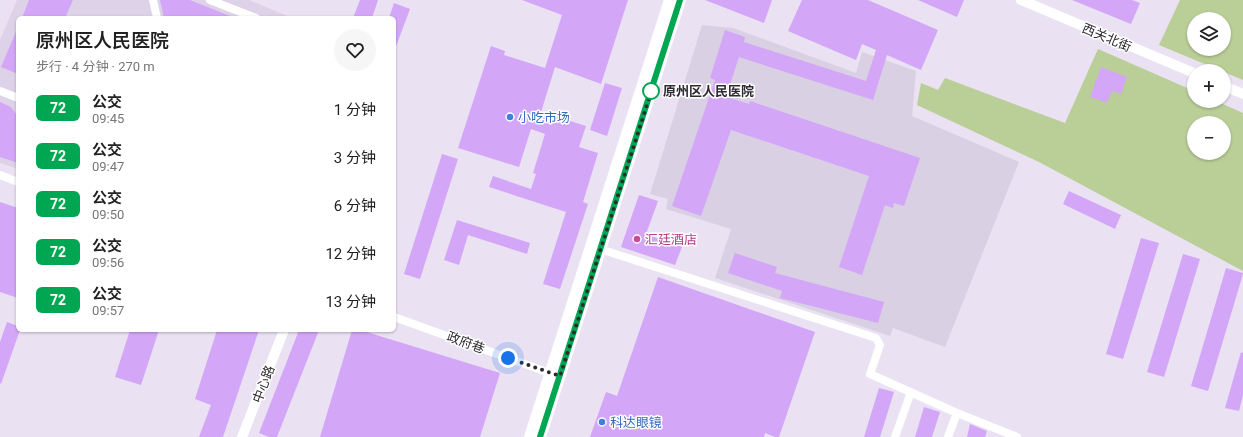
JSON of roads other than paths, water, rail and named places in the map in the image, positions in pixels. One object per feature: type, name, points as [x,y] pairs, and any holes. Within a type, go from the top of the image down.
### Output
[{"type":"main road","points":[[540,437],[555,375],[670,0]]},
{"type":"main road","points":[[530,437],[555,375],[600,249],[680,0]]},
{"type":"street","points":[[153,0],[157,16]]},
{"type":"street","points":[[210,0],[251,16]]},
{"type":"street","name":"西关北街","points":[[1021,0],[1187,70]]},
{"type":"street","points":[[1231,89],[1243,94]]},
{"type":"street","points":[[0,91],[16,97]]},
{"type":"street","points":[[0,175],[16,181]]},
{"type":"street","points":[[600,249],[876,338],[880,345],[870,374],[1017,437]]},
{"type":"street","name":"政府巷","points":[[396,317],[555,375]]},
{"type":"street","name":"中心路","points":[[242,437],[283,332]]},
{"type":"street","points":[[895,437],[911,392]]},
{"type":"street","points":[[948,437],[957,412]]},
{"type":"place","name":"原州区人民医院","points":[[651,91]]},
{"type":"place","name":"小吃市场","points":[[510,117]]},
{"type":"place","name":"汇廷酒店","points":[[637,239]]},
{"type":"place","name":"科达眼镜","points":[[602,422]]}]
